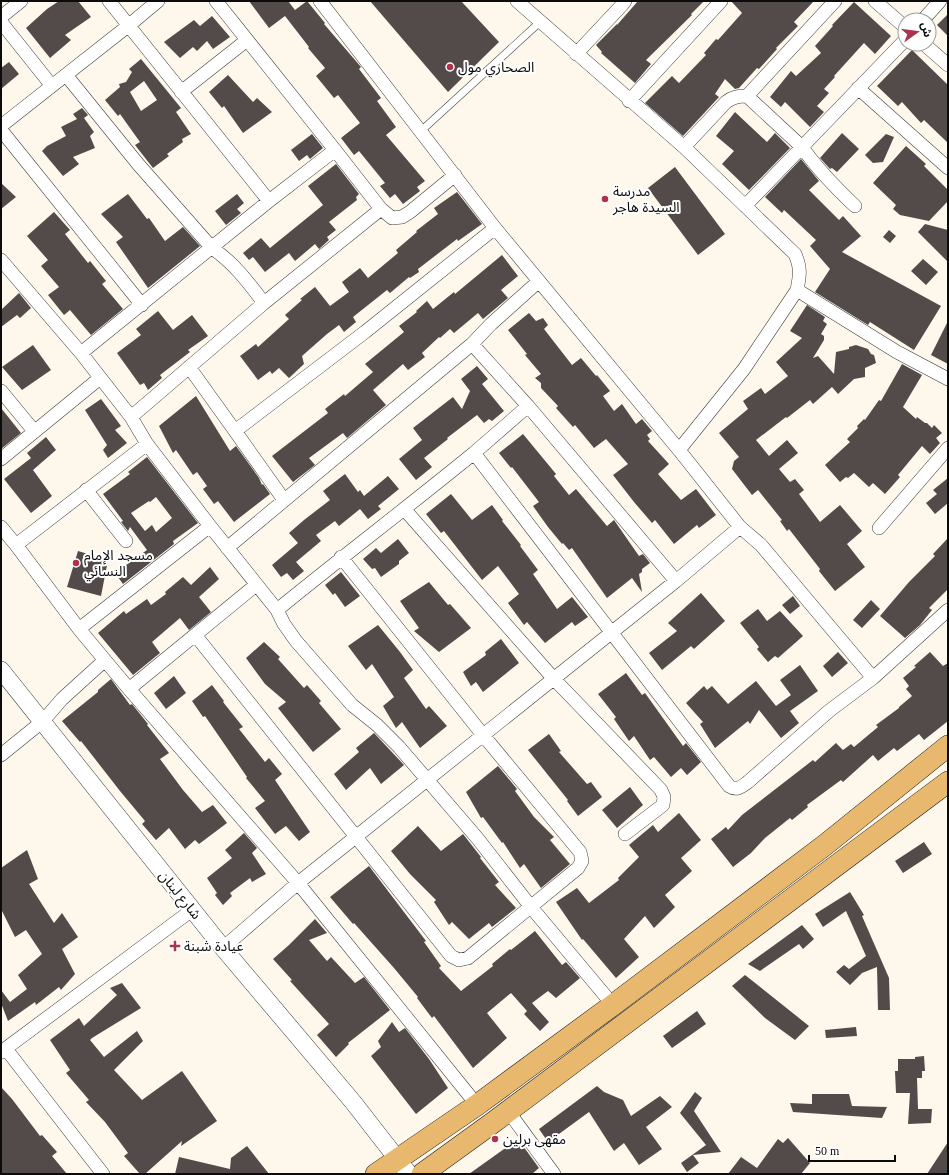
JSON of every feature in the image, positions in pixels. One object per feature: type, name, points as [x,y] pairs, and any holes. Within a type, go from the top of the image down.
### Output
[{"type":"main road","points":[[376,1174],[403,1166],[477,1105],[613,1006],[825,845],[948,746]]},
{"type":"main road","points":[[422,1174],[948,782]]},
{"type":"street","points":[[1,17],[21,1]]},
{"type":"street","points":[[109,1],[269,201]]},
{"type":"street","points":[[1,126],[158,1]]},
{"type":"street","points":[[216,1],[381,210],[392,218],[402,217],[455,175]]},
{"type":"street","points":[[517,1],[629,101],[684,147],[795,254],[800,265],[800,276],[797,290],[744,369],[679,450]]},
{"type":"street","points":[[576,54],[624,1]]},
{"type":"street","points":[[629,101],[721,1]]},
{"type":"street","points":[[747,96],[835,1]]},
{"type":"street","points":[[875,1],[897,20]]},
{"type":"street","points":[[930,12],[940,1]]},
{"type":"street","points":[[325,4],[494,228],[679,450],[740,527],[761,545],[873,678]]},
{"type":"street","points":[[1,22],[52,86]]},
{"type":"street","points":[[181,92],[247,40]]},
{"type":"street","points":[[745,206],[897,48]]},
{"type":"street","points":[[933,52],[948,65]]},
{"type":"street","points":[[66,75],[138,164],[212,248],[225,256],[236,267],[264,303]]},
{"type":"street","points":[[858,88],[948,168]]},
{"type":"street","points":[[684,147],[726,102],[733,98],[747,96],[802,147],[815,165],[856,206]]},
{"type":"street","points":[[1,130],[142,305]]},
{"type":"street","points":[[81,353],[269,201],[335,150]]},
{"type":"street","points":[[131,417],[264,303],[381,210]]},
{"type":"street","points":[[235,431],[365,332],[494,228]]},
{"type":"street","points":[[1,260],[81,353],[131,417],[147,444],[277,610],[284,624],[296,641],[352,705],[377,725],[427,779],[478,839],[531,907],[613,1006]]},
{"type":"street","points":[[227,548],[472,344],[491,324],[539,281]]},
{"type":"street","points":[[797,290],[897,352],[948,379]]},
{"type":"street","points":[[472,344],[528,406],[676,581]]},
{"type":"street","points":[[189,367],[284,500]]},
{"type":"street","points":[[1,459],[34,430],[100,378]]},
{"type":"street","points":[[1,391],[34,430]]},
{"type":"street","points":[[277,610],[341,557],[405,510],[528,406]]},
{"type":"street","points":[[16,545],[147,444]]},
{"type":"street","points":[[879,528],[948,448]]},
{"type":"street","points":[[474,453],[611,633],[729,786],[733,789],[739,789],[748,782],[824,715],[873,678],[946,617]]},
{"type":"street","points":[[86,490],[126,541]]},
{"type":"street","points":[[405,510],[554,679],[661,790],[664,797],[663,805],[624,834]]},
{"type":"street","points":[[79,629],[210,526]]},
{"type":"street","points":[[1,527],[79,629],[129,689],[298,883],[477,1105]]},
{"type":"street","points":[[223,948],[298,883],[676,581],[740,527]]},
{"type":"street","points":[[196,636],[452,956],[459,960],[468,958],[578,868],[582,861],[580,852],[483,735],[341,557]]},
{"type":"street","points":[[129,689],[196,636],[256,585]]},
{"type":"street","points":[[1,755],[43,721],[62,699],[105,660]]},
{"type":"street","name":"شارع لبنان","points":[[1,670],[192,910],[353,1102],[403,1166]]},
{"type":"street","points":[[103,1174],[3,1051],[192,910]]},
{"type":"street","points":[[508,1111],[554,1174]]},
{"type":"lane","points":[[421,131],[540,22]]},
{"type":"building","points":[[59,1],[78,1],[91,17],[65,35],[71,40],[50,58],[26,28],[47,9]]},
{"type":"building","points":[[249,1],[288,1],[295,10],[307,1],[325,23],[324,24],[361,67],[359,69],[381,98],[377,101],[396,127],[386,135],[425,181],[417,187],[420,191],[403,204],[395,194],[390,198],[380,186],[385,183],[359,151],[354,155],[341,138],[360,123],[338,95],[334,98],[316,76],[325,68],[308,48],[309,47],[285,16],[269,28]]},
{"type":"building","name":"الصحاري مول","points":[[370,1],[461,1],[499,42],[448,92]]},
{"type":"building","points":[[638,1],[704,1],[691,14],[692,15],[646,60],[651,64],[635,83],[601,53],[602,52],[596,45],[617,25]]},
{"type":"building","points":[[731,1],[814,1],[794,22],[798,26],[776,48],[777,49],[759,69],[757,68],[739,88],[735,89],[725,79],[715,94],[719,97],[683,136],[645,103],[672,76],[679,83],[706,55],[704,53],[716,39],[718,40],[742,13]]},
{"type":"building","points":[[854,2],[891,36],[875,54],[864,43],[834,76],[835,77],[824,89],[829,93],[817,106],[824,112],[810,127],[785,102],[781,107],[770,97],[791,71],[796,76],[821,53],[815,46],[833,26],[832,25]]},
{"type":"building","points":[[948,14],[948,36],[937,25]]},
{"type":"building","points":[[212,16],[230,37],[213,49],[207,41],[197,51],[193,47],[180,58],[164,42],[194,20],[200,26]]},
{"type":"building","points":[[910,52],[914,52],[948,85],[948,143],[924,120],[921,123],[902,102],[898,106],[877,86]]},
{"type":"building","points":[[141,59],[181,108],[176,112],[191,134],[182,139],[183,142],[167,154],[169,156],[153,168],[135,145],[140,142],[120,114],[118,116],[105,100],[120,87],[119,84],[126,82],[132,72],[129,69]],"holes":[[[144,81],[157,100],[141,111],[130,92]]]},
{"type":"building","points":[[9,62],[19,74],[1,89],[1,68]]},
{"type":"building","points":[[228,75],[253,102],[257,98],[272,112],[243,133],[224,106],[222,108],[209,92]]},
{"type":"building","points":[[82,108],[88,115],[84,118],[94,132],[90,136],[95,148],[73,157],[79,164],[63,176],[42,151],[47,146],[66,136],[61,127],[77,119],[73,114]]},
{"type":"building","points":[[735,112],[767,142],[775,133],[790,148],[749,190],[722,164],[734,151],[716,136]]},
{"type":"building","points":[[842,133],[859,149],[837,172],[832,168],[830,169],[820,158]]},
{"type":"building","points":[[312,134],[323,148],[310,159],[307,155],[299,161],[291,150]]},
{"type":"building","points":[[886,134],[894,137],[883,162],[873,163],[865,155]]},
{"type":"building","points":[[906,146],[926,164],[924,166],[948,190],[948,201],[929,221],[900,215],[893,209],[896,205],[873,183]]},
{"type":"building","points":[[801,159],[819,181],[809,190],[839,220],[843,216],[861,236],[842,252],[941,306],[914,350],[870,322],[868,325],[815,292],[830,269],[810,246],[816,240],[784,210],[782,213],[765,197]]},
{"type":"building","points":[[336,164],[359,194],[356,197],[357,200],[329,222],[336,230],[327,237],[329,240],[319,249],[315,244],[295,261],[289,253],[265,272],[253,257],[249,260],[243,253],[261,238],[270,248],[323,205],[308,186]]},
{"type":"building","points":[[675,167],[725,234],[698,255],[648,188]]},
{"type":"building","points":[[1,183],[16,197],[1,209]]},
{"type":"building","points":[[457,192],[482,224],[458,241],[457,239],[418,269],[419,272],[410,278],[409,277],[390,293],[387,290],[353,317],[356,322],[344,332],[339,325],[327,334],[302,356],[304,364],[289,378],[279,368],[272,374],[270,371],[258,380],[240,356],[256,344],[258,347],[289,319],[285,315],[302,300],[300,299],[315,287],[330,306],[349,292],[342,282],[360,268],[368,278],[398,253],[396,250],[417,232],[416,231],[438,214],[434,208]]},
{"type":"building","points":[[128,194],[147,219],[149,218],[165,241],[183,227],[200,246],[148,288],[116,242],[123,237],[101,214]]},
{"type":"building","points":[[237,194],[244,203],[237,209],[241,213],[226,225],[215,211]]},
{"type":"building","points":[[54,212],[70,230],[65,234],[88,263],[90,261],[106,281],[102,284],[123,309],[91,335],[70,310],[64,315],[48,295],[59,287],[41,266],[48,260],[27,236]]},
{"type":"building","points":[[925,224],[948,230],[948,262],[918,232]]},
{"type":"building","points":[[889,230],[896,236],[890,243],[883,237]]},
{"type":"building","points":[[502,255],[518,276],[501,290],[508,298],[483,319],[478,313],[454,333],[450,329],[422,353],[425,357],[408,370],[403,364],[373,390],[386,405],[347,438],[343,433],[309,458],[315,465],[293,482],[272,456],[328,413],[325,409],[344,394],[345,396],[373,372],[365,364],[404,332],[399,326],[417,312],[416,311],[427,301],[433,309],[454,292],[455,294]]},
{"type":"building","points":[[923,259],[938,272],[926,285],[911,271]]},
{"type":"building","points":[[19,293],[31,308],[20,318],[17,315],[1,327],[1,310]]},
{"type":"building","points":[[807,305],[825,317],[823,321],[827,324],[821,334],[824,336],[824,340],[813,358],[818,356],[834,374],[836,352],[849,349],[849,347],[856,345],[868,349],[871,354],[874,355],[876,363],[865,368],[865,377],[854,379],[838,394],[832,387],[813,404],[810,400],[756,440],[769,456],[787,440],[798,453],[779,469],[790,482],[795,479],[804,490],[799,494],[820,522],[840,505],[862,531],[847,544],[865,567],[835,591],[789,529],[787,531],[780,521],[782,520],[758,490],[752,495],[732,469],[734,461],[739,457],[719,433],[748,409],[743,401],[761,388],[765,394],[788,376],[776,362],[802,338],[790,331]]},
{"type":"building","points":[[158,311],[173,330],[192,315],[208,336],[188,350],[190,352],[160,375],[162,378],[148,390],[144,383],[140,385],[117,353],[141,335],[136,329]]},
{"type":"building","points":[[529,313],[536,321],[543,318],[548,325],[544,329],[572,365],[581,358],[596,376],[597,375],[610,391],[603,396],[614,411],[622,404],[636,424],[642,419],[652,431],[647,435],[650,439],[648,441],[669,464],[658,474],[681,500],[696,489],[716,515],[699,528],[697,525],[674,544],[655,520],[652,523],[613,475],[628,464],[606,439],[594,448],[575,425],[573,427],[556,408],[558,406],[541,388],[541,383],[535,378],[541,374],[525,355],[527,354],[508,330]]},
{"type":"building","points":[[948,321],[948,364],[931,355]]},
{"type":"building","points":[[33,345],[51,370],[22,390],[2,367]]},
{"type":"building","points":[[902,364],[922,375],[903,407],[916,419],[917,417],[932,428],[934,425],[942,433],[936,438],[940,443],[930,454],[922,446],[898,475],[900,477],[885,494],[873,483],[869,487],[854,473],[840,482],[825,465],[850,442],[847,439],[858,428],[857,426],[864,419],[865,420],[879,400],[881,401]]},
{"type":"building","points":[[477,366],[488,379],[482,384],[504,411],[492,421],[489,419],[484,423],[477,415],[447,438],[448,439],[424,458],[432,467],[416,480],[399,459],[422,440],[413,428],[453,397],[462,409],[470,391],[461,379]]},
{"type":"building","points":[[196,396],[230,451],[236,446],[259,478],[262,485],[263,484],[270,494],[234,522],[218,501],[214,504],[203,489],[207,486],[197,472],[193,475],[176,450],[173,453],[159,426]]},
{"type":"building","points":[[101,399],[121,426],[115,430],[127,443],[108,458],[103,450],[107,445],[85,410]]},
{"type":"building","points":[[1,408],[21,433],[1,449]]},
{"type":"building","points":[[523,434],[556,474],[554,476],[569,495],[576,489],[607,526],[614,520],[639,556],[643,554],[650,563],[642,569],[642,572],[639,574],[642,592],[632,578],[607,598],[572,548],[569,550],[563,543],[562,544],[548,527],[533,506],[539,502],[512,467],[511,468],[499,453]]},
{"type":"building","points":[[46,437],[56,450],[33,470],[52,496],[31,513],[4,479],[31,458],[27,453]]},
{"type":"building","points":[[147,457],[198,523],[173,541],[174,544],[123,584],[115,573],[147,550],[130,527],[128,531],[121,522],[123,521],[103,494],[130,474],[128,472]],"holes":[[[156,497],[172,518],[156,532],[152,525],[145,531],[131,513]]]},
{"type":"building","points":[[345,474],[358,492],[360,490],[364,496],[388,476],[399,489],[378,506],[381,509],[368,519],[360,509],[339,526],[335,521],[316,535],[321,541],[296,562],[304,571],[293,580],[287,573],[281,577],[272,565],[298,543],[289,533],[330,500],[323,491]]},
{"type":"building","points":[[948,478],[948,503],[935,514],[926,503],[937,494],[933,490]]},
{"type":"building","points":[[451,494],[472,520],[492,505],[538,570],[533,574],[557,609],[572,597],[588,617],[575,626],[572,622],[545,643],[527,622],[524,625],[508,603],[519,594],[498,566],[482,580],[444,531],[441,533],[426,514]]},
{"type":"building","points":[[948,538],[948,589],[929,608],[932,610],[920,625],[905,638],[880,616],[909,582],[935,556],[933,554]]},
{"type":"building","points":[[398,539],[409,553],[399,561],[399,564],[381,577],[375,568],[372,569],[363,559],[376,548],[381,553]]},
{"type":"building","points":[[78,551],[108,560],[101,596],[67,587]]},
{"type":"building","points":[[210,567],[219,579],[199,597],[211,612],[189,630],[180,618],[152,642],[160,653],[133,675],[98,633],[124,611],[126,614],[147,599],[151,605],[166,594],[165,592],[183,577],[191,585]]},
{"type":"building","points":[[341,572],[360,596],[345,607],[335,593],[333,595],[325,585]]},
{"type":"building","points":[[429,582],[448,605],[450,604],[471,628],[439,652],[414,631],[419,628],[400,601]]},
{"type":"building","points":[[701,593],[725,621],[694,649],[691,646],[662,670],[649,653],[677,631],[668,623]]},
{"type":"building","points":[[793,596],[800,606],[790,614],[782,605]]},
{"type":"building","points":[[871,600],[880,609],[862,628],[853,620]]},
{"type":"building","points":[[758,609],[767,621],[780,611],[803,636],[778,658],[775,656],[768,662],[757,649],[759,647],[740,623]]},
{"type":"building","points":[[378,625],[413,670],[404,678],[426,709],[429,706],[447,726],[420,748],[402,722],[396,728],[383,706],[394,697],[372,664],[366,670],[348,646]]},
{"type":"building","points":[[501,639],[519,663],[483,692],[476,682],[471,686],[463,672],[486,655],[485,652]]},
{"type":"building","points":[[264,642],[280,657],[278,659],[304,688],[307,685],[321,701],[319,703],[341,729],[313,752],[278,708],[286,702],[265,684],[246,658]]},
{"type":"building","points":[[838,652],[848,663],[832,677],[823,666]]},
{"type":"building","points":[[930,652],[943,666],[948,663],[948,721],[924,740],[919,734],[897,751],[894,748],[878,761],[873,755],[843,782],[841,780],[807,805],[808,807],[792,820],[790,818],[765,838],[751,853],[733,867],[711,839],[726,827],[728,830],[742,815],[813,760],[815,762],[836,743],[843,750],[851,744],[854,747],[878,727],[876,725],[912,696],[906,689],[909,686],[903,678]]},
{"type":"building","points":[[800,665],[818,691],[790,711],[799,723],[781,738],[759,710],[750,724],[748,721],[715,748],[700,724],[703,722],[686,703],[704,686],[707,690],[712,686],[728,704],[756,681],[776,706],[791,695],[780,680]]},
{"type":"building","points":[[626,673],[642,695],[645,693],[683,746],[686,743],[701,762],[687,775],[681,768],[671,777],[654,757],[650,760],[634,736],[629,741],[614,719],[616,717],[598,694]]},
{"type":"building","points":[[174,676],[186,693],[166,709],[154,693]]},
{"type":"building","points":[[111,679],[130,705],[132,704],[148,724],[147,725],[169,753],[160,759],[183,790],[202,812],[213,805],[227,823],[199,844],[195,840],[185,849],[169,828],[156,840],[142,824],[145,821],[81,741],[80,742],[62,721],[98,692],[98,690]]},
{"type":"building","points":[[212,685],[224,701],[223,702],[243,727],[239,729],[265,762],[269,758],[282,774],[275,780],[310,832],[299,841],[286,826],[275,834],[255,808],[265,801],[246,778],[247,777],[205,716],[203,717],[192,701]]},
{"type":"building","points":[[374,733],[404,765],[381,784],[370,768],[346,790],[334,774],[359,752],[356,748]]},
{"type":"building","points":[[549,734],[561,751],[559,752],[587,784],[591,782],[602,797],[578,816],[567,801],[568,800],[528,750]]},
{"type":"building","points":[[498,766],[517,789],[515,791],[534,817],[554,837],[550,840],[570,864],[541,888],[524,864],[520,868],[503,842],[502,843],[483,817],[481,818],[466,792]]},
{"type":"building","points":[[630,787],[643,805],[617,828],[602,810]]},
{"type":"building","points":[[679,813],[701,840],[681,858],[692,871],[665,895],[675,907],[654,928],[645,916],[624,939],[639,957],[616,978],[583,939],[582,940],[556,902],[577,888],[589,903],[619,880],[618,878],[639,857],[629,845],[653,825],[658,832]]},
{"type":"building","points":[[418,826],[441,851],[463,834],[499,882],[495,885],[516,908],[492,927],[489,923],[469,939],[452,922],[449,925],[434,902],[436,900],[410,874],[391,851]]},
{"type":"building","points":[[244,833],[257,848],[252,853],[266,874],[252,882],[250,878],[230,893],[232,896],[223,905],[215,895],[217,893],[207,878],[232,858],[225,850]]},
{"type":"building","points":[[924,842],[932,854],[903,873],[895,861]]},
{"type":"building","points":[[27,850],[38,879],[29,884],[54,923],[62,913],[78,937],[62,949],[75,974],[61,990],[59,987],[36,1005],[35,1002],[8,1021],[1,1003],[1,990],[10,1002],[27,989],[18,975],[42,954],[26,930],[15,937],[1,909],[1,868]]},
{"type":"building","points":[[369,866],[426,941],[424,942],[441,966],[439,968],[461,991],[493,966],[492,964],[510,949],[511,950],[535,931],[562,965],[566,962],[580,978],[556,998],[548,991],[532,1003],[549,1022],[540,1031],[524,1014],[527,1011],[511,993],[487,1013],[507,1038],[473,1068],[434,1016],[432,1018],[417,998],[418,997],[394,968],[330,897]]},
{"type":"building","points":[[850,892],[864,915],[862,916],[889,978],[890,1010],[878,1010],[877,967],[862,973],[850,985],[836,972],[844,965],[849,969],[866,956],[846,911],[823,927],[815,914]]},
{"type":"building","points":[[315,919],[327,933],[309,940],[327,961],[331,957],[355,983],[364,977],[390,1010],[348,1043],[349,1044],[336,1057],[317,1035],[329,1024],[290,981],[292,980],[273,959]]},
{"type":"building","points":[[802,925],[814,939],[803,949],[799,944],[760,971],[748,964]]},
{"type":"building","points":[[745,975],[809,1026],[795,1040],[765,1018],[732,986]]},
{"type":"building","points":[[122,983],[141,1008],[90,1040],[104,1057],[137,1031],[143,1041],[114,1070],[142,1100],[182,1071],[217,1121],[181,1146],[182,1141],[145,1174],[140,1174],[124,1156],[128,1153],[105,1122],[86,1102],[89,1100],[66,1073],[70,1070],[50,1040],[79,1018],[84,1026],[117,995],[110,988]]},
{"type":"building","points":[[697,1011],[706,1024],[672,1048],[663,1036]]},
{"type":"building","points":[[392,1022],[399,1032],[405,1028],[429,1059],[448,1088],[416,1114],[371,1056],[381,1047],[378,1041]]},
{"type":"building","points":[[856,1027],[857,1036],[826,1038],[825,1030]]},
{"type":"building","points":[[924,1056],[925,1071],[922,1071],[922,1078],[917,1078],[918,1109],[932,1109],[931,1123],[908,1124],[910,1093],[896,1093],[895,1071],[898,1071],[898,1059],[915,1059],[915,1057]]},
{"type":"building","points":[[597,1086],[604,1092],[623,1100],[631,1116],[660,1096],[672,1107],[646,1127],[662,1149],[639,1165],[624,1143],[614,1151],[589,1112],[548,1142],[539,1129]]},
{"type":"building","points":[[1,1087],[40,1136],[42,1135],[57,1152],[52,1156],[67,1174],[1,1174]]},
{"type":"building","points":[[695,1092],[702,1098],[694,1111],[721,1152],[693,1155],[699,1163],[687,1172],[681,1163],[706,1145],[680,1113]]},
{"type":"building","points":[[812,1094],[849,1094],[852,1106],[887,1107],[882,1118],[793,1112],[790,1103],[812,1104]]},
{"type":"building","points":[[788,1138],[810,1163],[801,1174],[728,1174],[741,1157],[757,1168],[778,1139],[783,1143]]},
{"type":"building","points":[[518,1139],[539,1168],[532,1174],[469,1174]]},
{"type":"building","points":[[948,1142],[948,1174],[927,1174]]},
{"type":"building","points":[[247,1146],[269,1174],[175,1174],[179,1157],[230,1169],[231,1158]]},
{"type":"place","name":"الصحاري مول","points":[[450,67]]},
{"type":"place","name":"مدرسة السيدة هاجر","points":[[605,199]]},
{"type":"place","name":"مسجد الإمام النسائي","points":[[76,563]]},
{"type":"place","name":"عيادة شبنة","points":[[175,946]]},
{"type":"place","name":"مقهى برلين","points":[[495,1139]]}]
